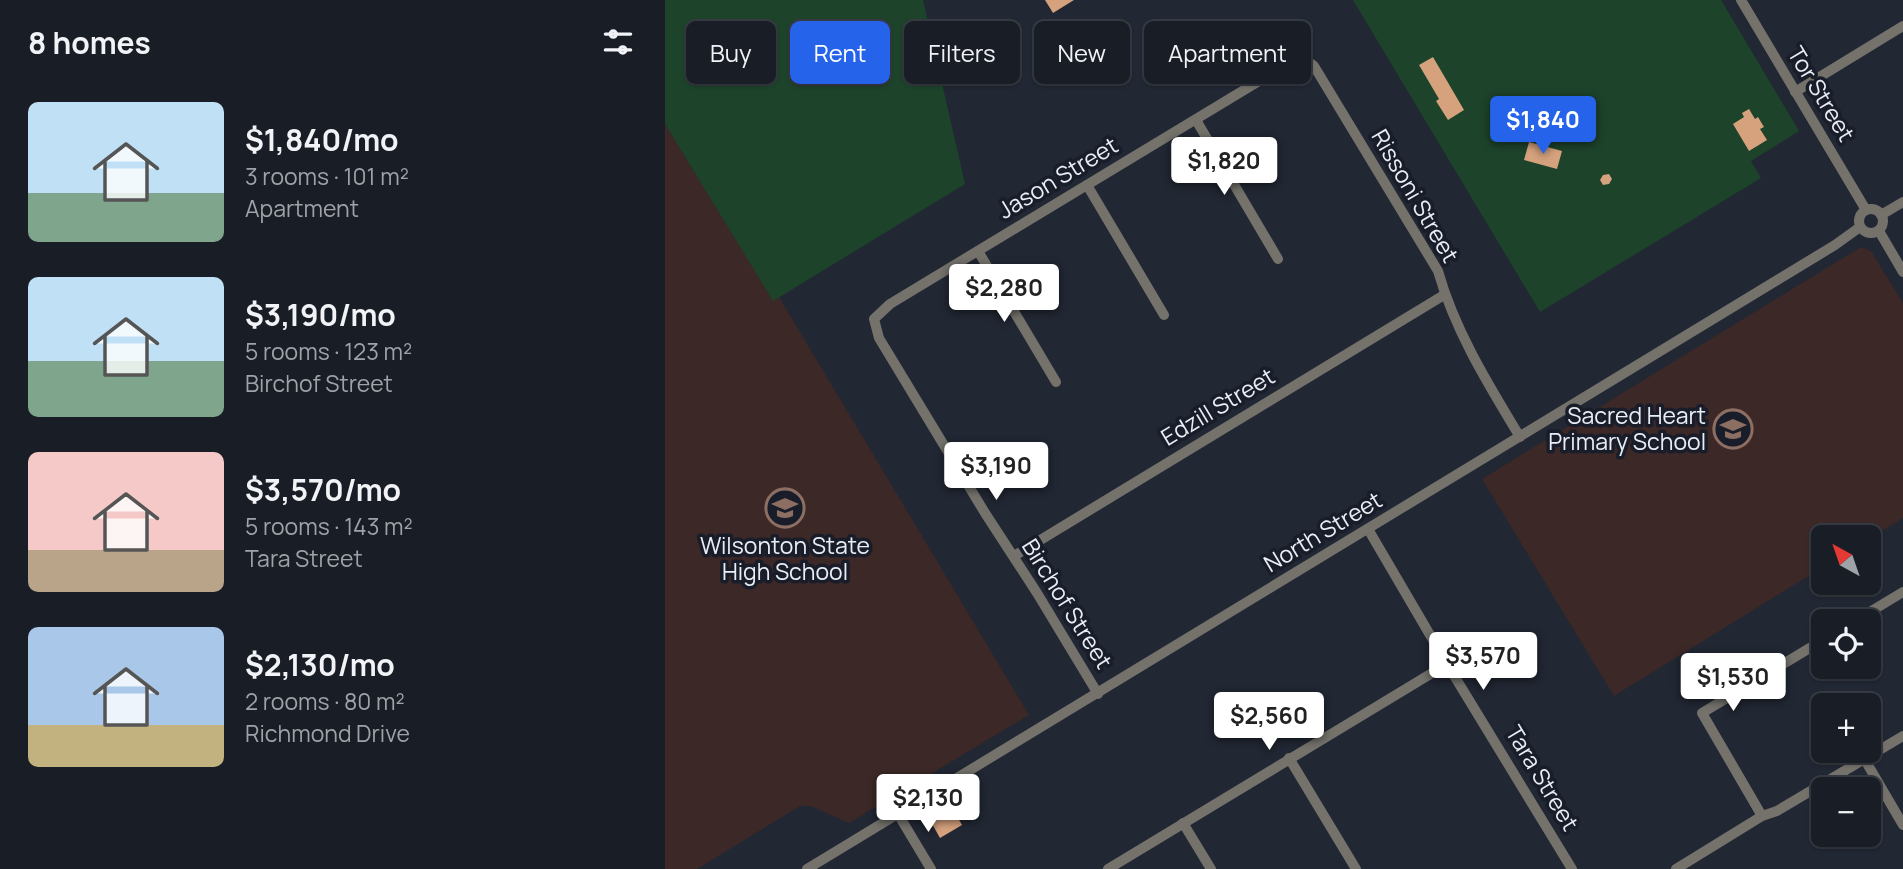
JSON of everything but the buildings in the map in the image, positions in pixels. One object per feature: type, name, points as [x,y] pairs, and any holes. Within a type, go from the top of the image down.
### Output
[{"type":"street","name":"Tor Street","points":[[1741,0],[1866,210]]},
{"type":"street","points":[[1795,92],[1903,26]]},
{"type":"street","name":"Rissoni Street","points":[[1311,64],[1438,271],[1444,295],[1475,361],[1520,437]]},
{"type":"street","name":"Jason Street","points":[[874,319],[890,304],[1254,84]]},
{"type":"street","points":[[1196,120],[1278,259]]},
{"type":"street","points":[[1087,185],[1164,314]]},
{"type":"street","points":[[1881,215],[1903,202]]},
{"type":"street","points":[[1866,210],[1877,210],[1881,215],[1883,221],[1879,231],[1866,233],[1860,227],[1859,218],[1866,210]]},
{"type":"street","name":"North Street","points":[[807,869],[1835,245],[1860,227]]},
{"type":"street","points":[[1879,231],[1903,272]]},
{"type":"street","points":[[978,251],[1056,382]]},
{"type":"street","name":"Edzill Street","points":[[1014,556],[1444,295]]},
{"type":"street","name":"Birchof Street","points":[[874,319],[879,338],[1098,694]]},
{"type":"street","name":"Tara Street","points":[[1369,529],[1447,664],[1573,869]]},
{"type":"street","points":[[1875,609],[1903,592]]},
{"type":"street","points":[[1762,816],[1702,713],[1811,647]]},
{"type":"street","points":[[1108,869],[1447,664]]},
{"type":"street","points":[[1881,750],[1903,736]]},
{"type":"street","points":[[1289,758],[1356,869]]},
{"type":"street","points":[[1676,869],[1762,816],[1777,811],[1860,763]]},
{"type":"street","points":[[1867,763],[1903,825]]},
{"type":"street","points":[[898,814],[931,869]]},
{"type":"street","points":[[1183,823],[1211,869]]},
{"type":"shaded area","name":"Wilsonton State High School","points":[[665,124],[773,300],[779,297],[1029,715],[849,823],[811,806],[800,806],[697,869],[665,869]]},
{"type":"shaded area","name":"Sacred Heart Primary School","points":[[1861,247],[1871,251],[1903,303],[1903,518],[1881,532],[1881,525],[1811,525],[1811,574],[1614,696],[1482,479]]},
{"type":"green space","points":[[665,0],[923,0],[928,21],[904,21],[904,84],[942,84],[965,184],[773,301],[665,124]]},
{"type":"green space","points":[[1353,0],[1721,0],[1799,131],[1751,161],[1761,178],[1540,312]]},
{"type":"place","name":"Sacred Heart Primary School","points":[[1733,429]]},
{"type":"place","name":"Wilsonton State High School","points":[[785,508]]}]
